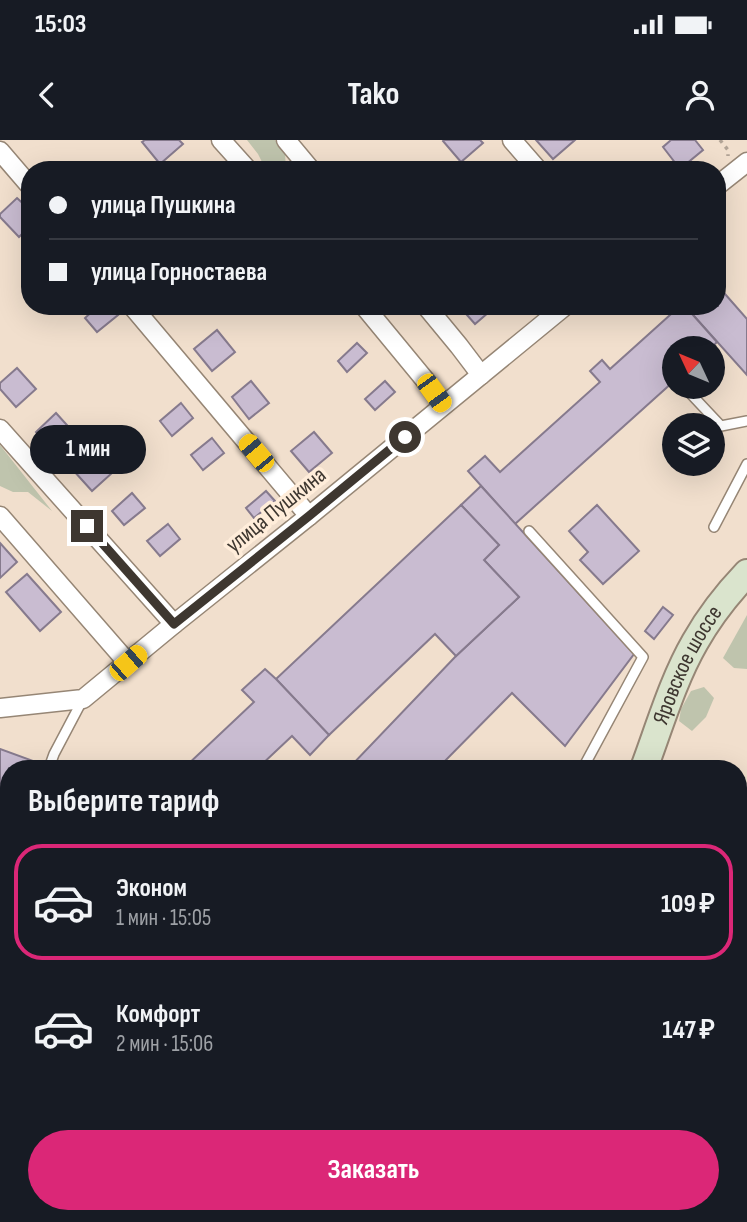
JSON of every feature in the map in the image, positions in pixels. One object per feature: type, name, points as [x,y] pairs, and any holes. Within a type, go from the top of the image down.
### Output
[{"type":"main road","name":"Яровское шоссе","points":[[646,760],[694,645],[711,616],[747,573]]},
{"type":"street","points":[[221,140],[240,161]]},
{"type":"street","points":[[286,140],[304,161]]},
{"type":"street","points":[[512,140],[530,161]]},
{"type":"street","points":[[0,151],[21,176]]},
{"type":"street","points":[[726,179],[747,162]]},
{"type":"street","points":[[140,315],[309,516]]},
{"type":"street","points":[[371,315],[443,405]]},
{"type":"street","points":[[433,315],[481,376]]},
{"type":"street","name":"улица Пушкина","points":[[83,699],[554,315]]},
{"type":"street","points":[[0,429],[174,624]]},
{"type":"street","points":[[0,516],[128,663]]},
{"type":"street","points":[[0,708],[83,699]]},
{"type":"lane","points":[[696,399],[722,426],[747,421]]},
{"type":"lane","points":[[714,527],[747,464]]},
{"type":"lane","points":[[529,531],[643,657],[587,760]]},
{"type":"lane","points":[[52,760],[83,699]]},
{"type":"green space","points":[[247,140],[275,140],[285,152],[286,161],[262,161]]},
{"type":"green space","points":[[0,445],[52,511],[28,492],[13,492],[0,486]]},
{"type":"green space","points":[[747,615],[747,669],[734,668],[723,658]]},
{"type":"green space","points":[[704,687],[714,698],[706,717],[692,731],[679,721],[681,709],[691,691]]},
{"type":"building","points":[[179,140],[183,144],[163,161],[158,161],[142,142]]},
{"type":"building","points":[[480,140],[483,143],[460,161],[443,141]]},
{"type":"building","points":[[536,140],[575,140],[553,159]]},
{"type":"building","points":[[671,140],[695,140],[703,150],[690,161],[674,161],[663,147]]},
{"type":"building","points":[[17,198],[21,202],[19,237],[0,217]]},
{"type":"building","points":[[726,295],[747,319],[747,375],[725,351],[725,336],[712,336],[693,315],[726,315]]},
{"type":"building","points":[[88,315],[118,315],[97,332],[85,318]]},
{"type":"building","points":[[467,315],[486,315],[475,324]]},
{"type":"building","points":[[670,315],[693,315],[712,336],[662,336],[662,392],[515,524],[468,471],[485,456],[500,472],[600,382],[590,371],[602,360],[610,369]]},
{"type":"building","points":[[217,330],[235,352],[212,371],[194,349]]},
{"type":"building","points":[[357,343],[367,353],[347,372],[338,361]]},
{"type":"building","points":[[17,368],[36,389],[16,407],[0,389],[0,383]]},
{"type":"building","points":[[251,381],[269,403],[249,419],[232,397]]},
{"type":"building","points":[[385,381],[395,392],[375,410],[365,399]]},
{"type":"building","points":[[181,403],[193,418],[172,436],[160,421]]},
{"type":"building","points":[[56,413],[75,434],[55,453],[36,432]]},
{"type":"building","points":[[314,432],[332,453],[309,472],[291,451]]},
{"type":"building","points":[[212,438],[224,453],[203,470],[191,455]]},
{"type":"building","points":[[93,452],[112,473],[92,491],[73,470]]},
{"type":"building","points":[[481,486],[634,654],[565,746],[512,693],[446,760],[357,760],[456,656],[519,597],[484,560],[499,545],[461,505]]},
{"type":"building","points":[[266,491],[275,501],[254,518],[246,508]]},
{"type":"building","points":[[132,493],[145,508],[124,525],[112,511]]},
{"type":"building","points":[[461,505],[499,545],[484,560],[519,597],[456,656],[435,634],[329,735],[276,679]]},
{"type":"building","points":[[597,505],[639,551],[603,584],[580,560],[588,552],[569,531]]},
{"type":"building","points":[[168,524],[180,539],[160,556],[147,541]]},
{"type":"building","points":[[0,543],[17,562],[0,578]]},
{"type":"building","points":[[27,574],[61,612],[40,631],[6,592]]},
{"type":"building","points":[[663,607],[673,615],[654,639],[645,631]]},
{"type":"building","points":[[265,669],[329,735],[310,755],[292,736],[266,760],[192,760],[254,702],[242,690]]},
{"type":"building","points":[[0,749],[30,760],[0,760]]},
{"type":"route","points":[[87,526],[174,624],[405,437]]}]
